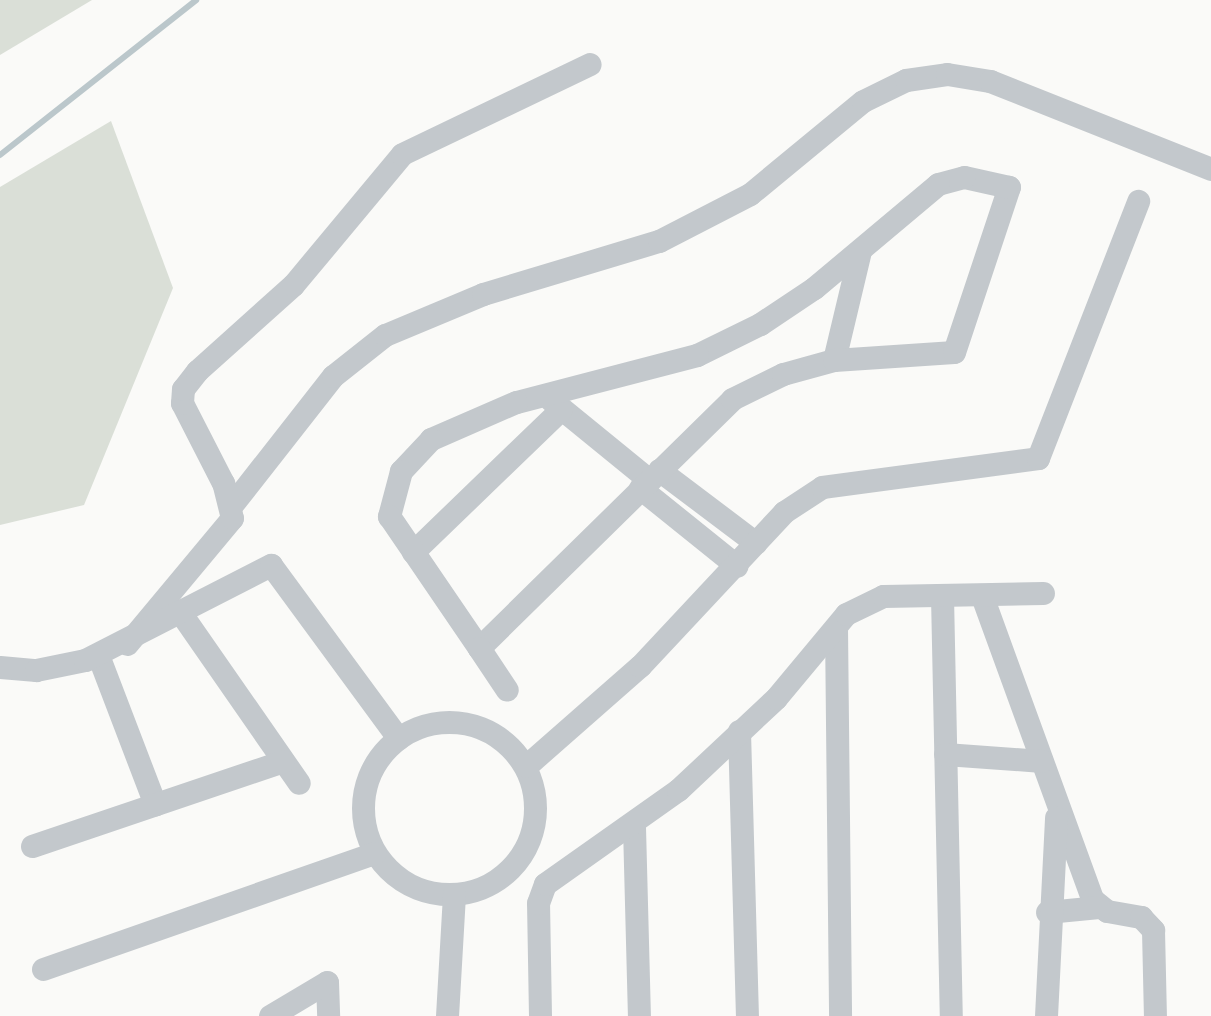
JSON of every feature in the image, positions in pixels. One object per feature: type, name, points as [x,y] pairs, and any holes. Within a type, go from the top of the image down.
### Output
[{"type":"street","points":[[231,506],[182,403],[183,389],[197,371],[300,277],[402,154],[590,64]]},
{"type":"street","points":[[127,644],[226,530],[231,506],[333,376],[385,335],[483,294],[659,241],[750,194],[863,101],[906,80],[947,74],[990,81],[1211,169]]},
{"type":"street","points":[[479,648],[732,398],[783,374],[834,360],[954,352],[1009,187],[964,177],[938,184],[860,251],[761,324],[697,355],[552,401],[473,417],[431,439],[401,471],[389,516],[507,690]]},
{"type":"street","points":[[526,766],[640,666],[737,566],[784,512],[822,487],[1038,458],[1138,201]]},
{"type":"street","points":[[834,360],[860,251]]},
{"type":"street","points":[[552,401],[649,479],[737,566]]},
{"type":"street","points":[[413,552],[552,401]]},
{"type":"street","points":[[649,479],[756,543]]},
{"type":"street","points":[[0,667],[36,670],[127,644],[180,612],[271,565],[398,738]]},
{"type":"street","points":[[540,1016],[538,903],[545,884],[634,827],[739,731],[836,627],[872,598],[1043,593]]},
{"type":"street","points":[[942,596],[951,1016]]},
{"type":"street","points":[[982,596],[1042,761],[1057,813],[1099,907]]},
{"type":"street","points":[[180,612],[299,783]]},
{"type":"street","points":[[836,627],[840,1016]]},
{"type":"street","points":[[98,654],[155,804]]},
{"type":"street","points":[[453,721],[482,728],[507,743],[526,766],[534,810],[532,833],[515,863],[488,885],[454,894],[424,891],[396,877],[374,853],[363,823],[363,791],[376,761],[398,738],[453,721]]},
{"type":"street","points":[[739,731],[747,1016]]},
{"type":"street","points":[[945,754],[1042,761]]},
{"type":"street","points":[[32,846],[283,761]]},
{"type":"street","points":[[1046,1016],[1047,912],[1057,813]]},
{"type":"street","points":[[634,827],[639,1016]]},
{"type":"street","points":[[43,970],[374,853]]},
{"type":"street","points":[[447,1016],[454,894]]},
{"type":"street","points":[[1047,912],[1099,907],[1140,916],[1153,930],[1155,1016]]},
{"type":"street","points":[[271,1016],[327,982],[328,1016]]},
{"type":"shaded area","points":[[0,0],[92,0],[0,55]]},
{"type":"shaded area","points":[[111,121],[173,288],[84,505],[0,525],[0,187]]},
{"type":"waterway","points":[[0,155],[196,0]]}]
